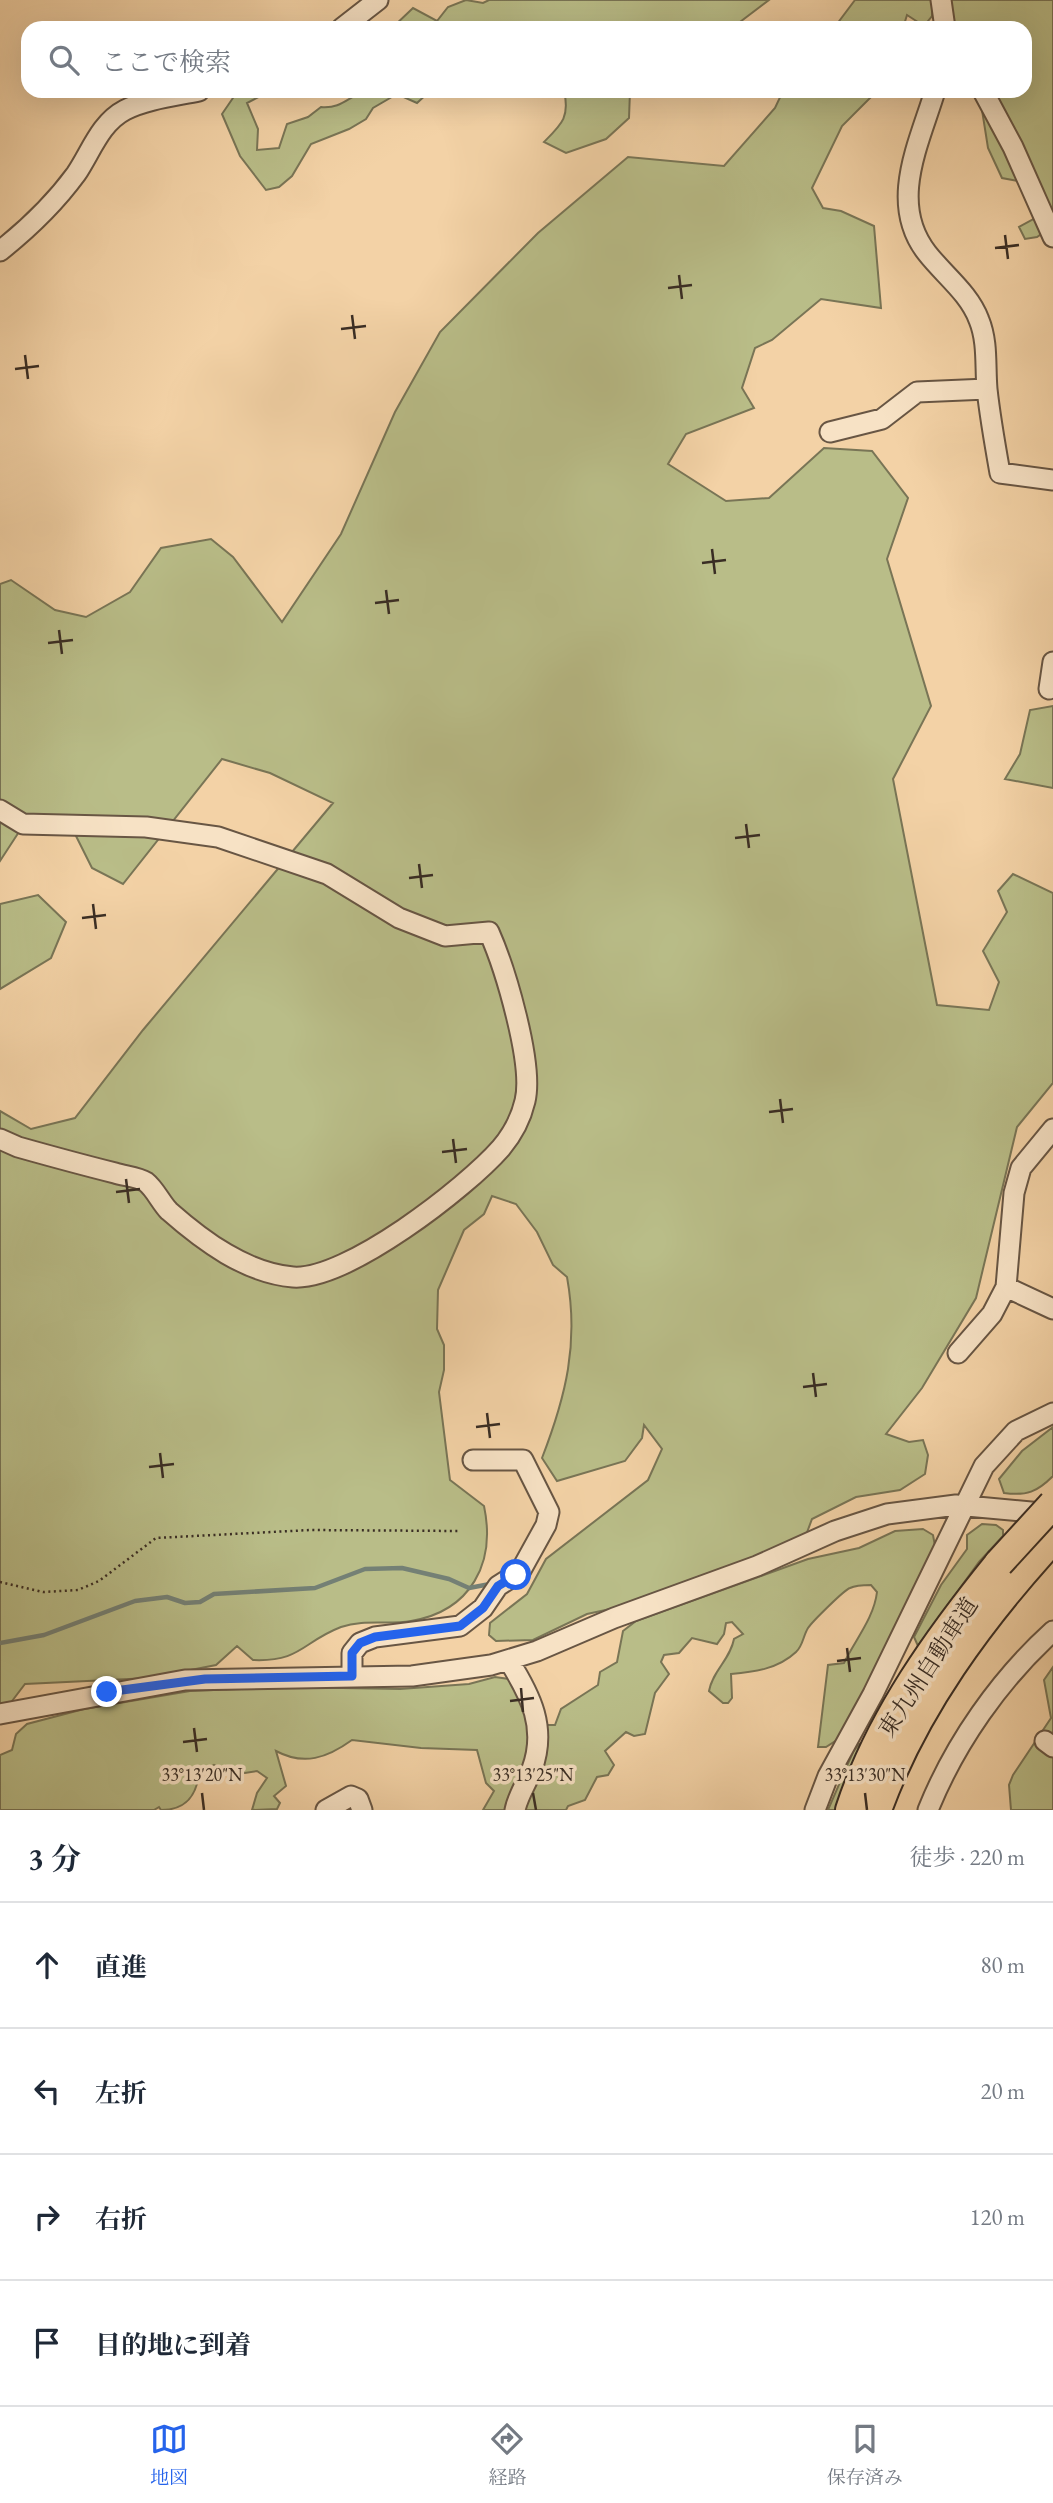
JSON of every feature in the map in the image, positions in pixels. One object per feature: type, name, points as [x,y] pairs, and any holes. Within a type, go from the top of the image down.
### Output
[{"type":"highway","name":"東九州自動車道","points":[[877,1810],[890,1774],[933,1695],[1053,1504]]},
{"type":"highway","name":"東九州自動車道","points":[[850,1810],[871,1758],[909,1686],[952,1620],[1011,1568],[1053,1539]]},
{"type":"street","points":[[351,21],[378,0]]},
{"type":"street","points":[[941,0],[944,21]]},
{"type":"street","points":[[0,251],[36,223],[76,173],[105,126],[123,111],[165,98]]},
{"type":"street","points":[[932,98],[922,125],[909,178],[910,225],[927,253],[971,304],[979,319],[985,339],[987,389],[1000,473],[1053,480]]},
{"type":"street","points":[[987,98],[1013,147],[1053,237]]},
{"type":"street","points":[[830,432],[882,419],[916,392],[987,389]]},
{"type":"street","points":[[1049,689],[1053,662]]},
{"type":"street","points":[[0,810],[23,824],[146,827],[218,837],[327,874],[399,918],[445,936],[489,932],[498,953],[522,1043],[528,1087],[515,1128],[502,1147],[474,1175],[391,1237],[344,1266],[294,1277],[255,1267],[209,1244],[167,1208],[145,1182],[18,1147],[0,1139]]},
{"type":"street","points":[[958,1353],[992,1314],[1006,1287],[1014,1192],[1021,1168],[1053,1129]]},
{"type":"street","points":[[1006,1287],[1053,1309]]},
{"type":"street","points":[[815,1810],[828,1776],[873,1694],[984,1466],[999,1446],[1016,1432],[1053,1413]]},
{"type":"street","points":[[352,1676],[352,1653],[360,1643],[375,1637],[460,1626],[483,1608],[498,1586],[524,1566],[549,1518],[547,1502],[523,1460],[473,1460]]},
{"type":"street","points":[[0,1713],[185,1680],[436,1674],[509,1661],[757,1566],[864,1521],[919,1508],[964,1505],[1053,1514]]},
{"type":"street","points":[[928,1810],[954,1757],[981,1714],[1024,1658],[1053,1630]]},
{"type":"street","points":[[509,1661],[537,1714],[539,1736],[534,1766],[515,1810]]},
{"type":"street","points":[[326,1810],[351,1797],[358,1800],[362,1810]]},
{"type":"path","points":[[0,1582],[43,1592],[78,1590],[99,1581],[156,1538],[310,1530],[458,1531]]},
{"type":"green space","points":[[466,0],[483,3],[489,0],[769,0],[741,21],[437,21],[448,7]]},
{"type":"green space","points":[[855,0],[933,0],[932,16],[928,21],[916,21],[907,15],[905,21],[839,21]]},
{"type":"green space","points":[[951,0],[1053,0],[1053,226],[1037,237],[1025,239],[1019,227],[1037,217],[1018,181],[1002,178],[988,148],[980,98],[1032,98],[1032,21],[952,21],[947,12]]},
{"type":"green space","points":[[413,8],[437,21],[399,21]]},
{"type":"green space","points":[[233,98],[257,98],[247,103],[258,129],[257,150],[279,148],[287,124],[308,117],[321,107],[335,106],[352,98],[390,98],[373,108],[366,119],[349,129],[311,144],[292,176],[279,187],[266,190],[240,156],[222,114]]},
{"type":"green space","points":[[406,98],[422,98],[417,103]]},
{"type":"green space","points":[[630,98],[629,118],[606,139],[566,153],[544,142],[563,120],[566,100]]},
{"type":"green space","points":[[780,98],[870,98],[842,126],[812,188],[823,208],[841,211],[874,226],[881,308],[821,299],[772,340],[755,348],[742,388],[754,408],[686,434],[668,464],[726,501],[769,498],[824,448],[872,451],[908,498],[887,559],[931,706],[893,779],[937,1005],[989,1010],[999,982],[983,951],[1007,912],[998,891],[1013,874],[1053,893],[1053,1083],[1017,1127],[976,1298],[922,1388],[886,1434],[909,1442],[923,1440],[928,1455],[925,1474],[900,1490],[856,1497],[812,1519],[806,1535],[756,1559],[629,1605],[587,1614],[533,1640],[496,1641],[489,1635],[490,1623],[527,1594],[546,1559],[648,1480],[662,1449],[644,1425],[642,1438],[625,1461],[557,1481],[542,1458],[558,1413],[568,1369],[572,1324],[567,1277],[553,1265],[537,1232],[516,1204],[492,1196],[484,1214],[464,1230],[438,1290],[437,1329],[444,1345],[444,1370],[439,1392],[450,1480],[484,1506],[487,1527],[482,1565],[475,1581],[464,1595],[432,1616],[411,1621],[358,1623],[341,1627],[282,1658],[253,1660],[237,1646],[216,1665],[150,1678],[25,1684],[9,1705],[0,1708],[0,1111],[31,1129],[75,1118],[143,1030],[333,803],[270,773],[222,759],[123,884],[92,868],[67,818],[30,815],[0,861],[0,584],[11,580],[55,610],[86,617],[130,592],[161,548],[211,539],[233,557],[282,622],[341,534],[395,412],[440,332],[538,233],[628,157],[724,166],[775,108]]},
{"type":"green space","points":[[1053,706],[1053,788],[1005,779],[1020,754],[1030,710]]},
{"type":"green space","points":[[38,895],[66,922],[51,958],[0,989],[0,904]]},
{"type":"green space","points":[[1053,1427],[1053,1476],[1031,1492],[1004,1493],[999,1479],[1022,1451]]},
{"type":"green space","points":[[982,1524],[996,1525],[1003,1530],[1003,1536],[979,1562],[918,1646],[914,1637],[941,1585],[967,1549],[967,1535]]},
{"type":"green space","points":[[923,1529],[933,1535],[935,1546],[925,1575],[840,1738],[826,1747],[818,1747],[828,1665],[844,1663],[864,1629],[877,1592],[871,1585],[852,1587],[841,1594],[806,1631],[800,1647],[789,1658],[765,1669],[731,1674],[732,1698],[728,1703],[723,1703],[709,1691],[734,1639],[743,1634],[732,1622],[726,1623],[724,1634],[717,1644],[692,1638],[679,1653],[664,1655],[661,1662],[669,1674],[655,1693],[645,1734],[634,1736],[626,1732],[605,1751],[614,1765],[608,1775],[597,1777],[585,1800],[568,1806],[566,1810],[483,1810],[494,1791],[486,1783],[477,1750],[421,1748],[352,1740],[315,1758],[296,1758],[276,1751],[286,1786],[274,1796],[280,1803],[277,1809],[252,1810],[257,1793],[267,1778],[257,1771],[232,1775],[214,1765],[199,1774],[192,1795],[177,1808],[0,1810],[0,1755],[12,1750],[16,1734],[27,1724],[84,1709],[190,1691],[284,1687],[400,1689],[469,1684],[495,1677],[509,1679],[526,1702],[529,1725],[555,1725],[561,1709],[598,1685],[600,1672],[617,1662],[623,1631],[636,1621],[808,1559],[859,1548],[895,1531]]},
{"type":"green space","points":[[1053,1667],[1053,1810],[1011,1810],[1009,1785],[1013,1775],[1051,1718],[1044,1680]]},
{"type":"green space","points":[[866,1742],[839,1810],[828,1810],[853,1752],[859,1744]]},
{"type":"waterway","points":[[0,1643],[44,1635],[135,1601],[167,1597],[185,1603],[200,1602],[214,1594],[315,1588],[365,1569],[402,1568],[449,1579],[469,1588],[490,1584]]},
{"type":"route","points":[[107,1692],[185,1680],[352,1676],[352,1653],[355,1647],[366,1639],[460,1626],[483,1608],[498,1586],[516,1575]]}]
